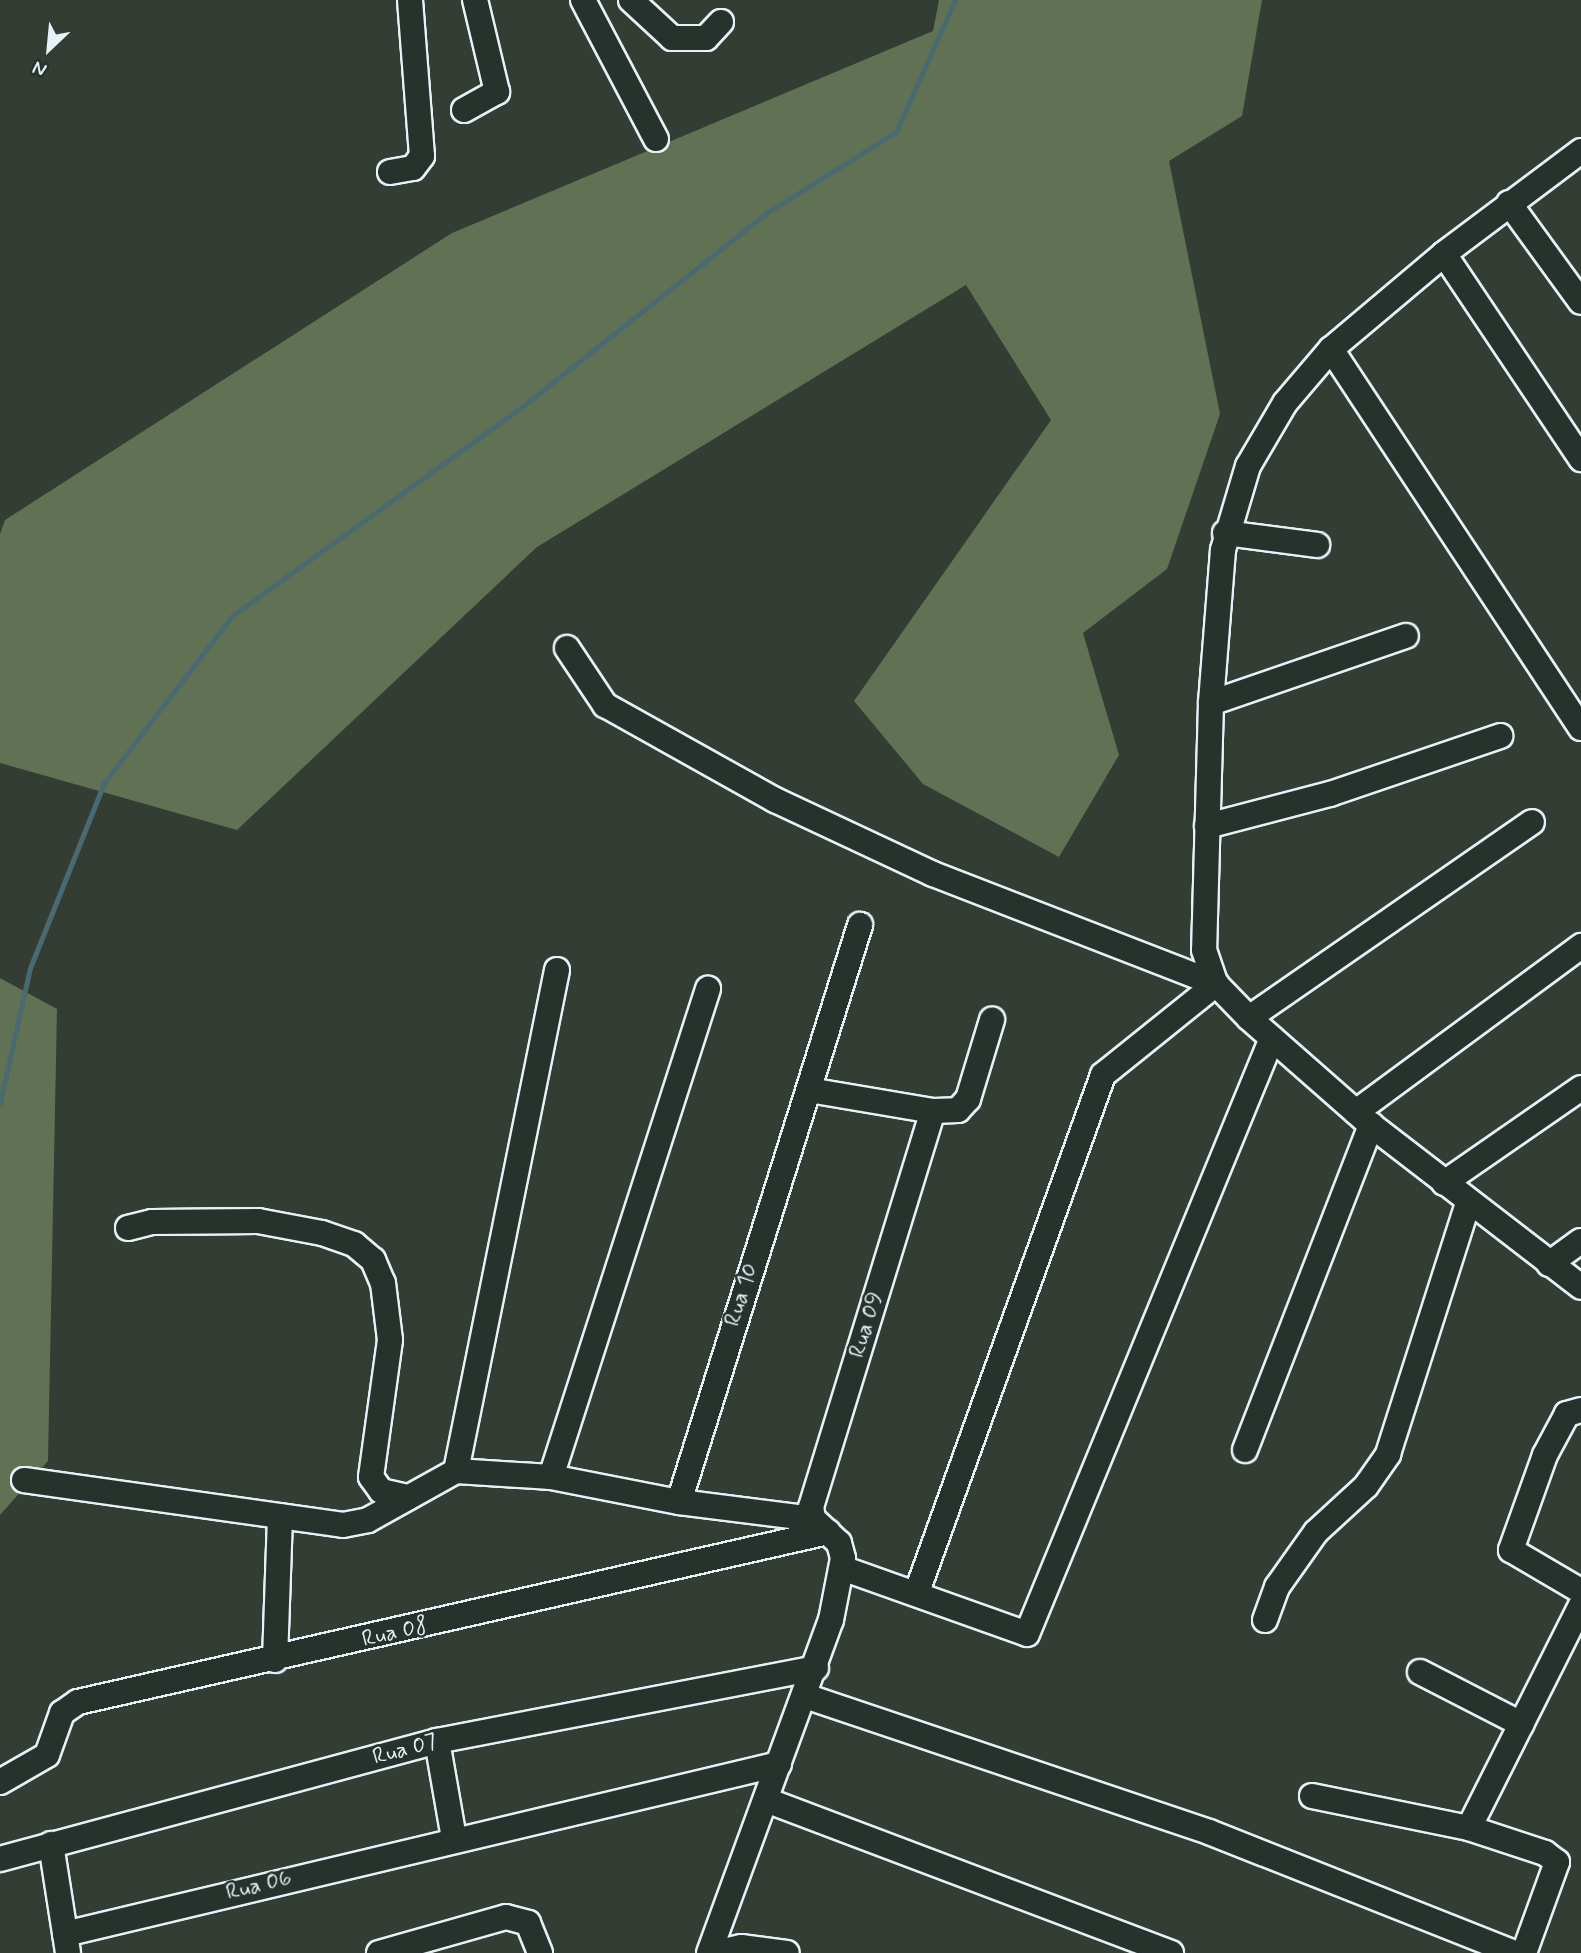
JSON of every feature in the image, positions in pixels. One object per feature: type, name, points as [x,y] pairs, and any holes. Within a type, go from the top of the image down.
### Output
[{"type":"street","points":[[390,172],[414,168],[422,156],[424,141],[410,0]]},
{"type":"street","points":[[464,110],[497,92],[475,0]]},
{"type":"street","points":[[583,0],[656,139]]},
{"type":"street","points":[[631,0],[672,38],[706,38],[721,22]]},
{"type":"street","points":[[1216,985],[1204,950],[1211,703],[1225,533],[1237,492],[1262,440],[1284,403],[1331,349],[1444,254],[1581,151]]},
{"type":"street","points":[[1509,203],[1581,302]]},
{"type":"street","points":[[1444,254],[1581,459]]},
{"type":"street","points":[[1331,349],[1581,728]]},
{"type":"street","points":[[1225,533],[1317,545]]},
{"type":"street","points":[[1211,703],[1406,636]]},
{"type":"street","points":[[567,648],[605,705],[775,800],[933,874],[1216,985],[1249,1018],[1364,1118],[1468,1203],[1581,1287]]},
{"type":"street","points":[[1207,826],[1330,794],[1500,737]]},
{"type":"street","points":[[1249,1018],[1532,822]]},
{"type":"street","name":"Rua 10","points":[[679,1502],[860,925]]},
{"type":"street","points":[[1245,1450],[1364,1118],[1581,946]]},
{"type":"street","points":[[456,1471],[557,970]]},
{"type":"street","points":[[917,1592],[1103,1075],[1216,985]]},
{"type":"street","points":[[551,1477],[708,989]]},
{"type":"street","points":[[809,1090],[933,1111],[958,1110],[968,1100],[992,1020]]},
{"type":"street","points":[[842,1568],[917,1592],[1027,1634],[1272,1038]]},
{"type":"street","points":[[1444,1183],[1581,1088]]},
{"type":"street","name":"Rua 09","points":[[821,1526],[811,1507],[933,1111]]},
{"type":"street","points":[[1265,1619],[1278,1587],[1317,1532],[1366,1486],[1388,1454],[1468,1203]]},
{"type":"street","points":[[128,1228],[152,1222],[258,1221],[322,1233],[354,1244],[373,1260],[383,1283],[390,1340],[371,1477],[381,1491],[408,1497]]},
{"type":"street","points":[[1549,1264],[1581,1241]]},
{"type":"street","points":[[1581,1410],[1573,1409],[1567,1414],[1545,1455],[1511,1550],[1581,1591]]},
{"type":"street","points":[[24,1480],[280,1516],[357,1524],[456,1471],[551,1477],[821,1526],[841,1548],[842,1568],[816,1668],[709,1953]]},
{"type":"street","points":[[275,1661],[280,1516]]},
{"type":"street","name":"Rua 08","points":[[0,1782],[47,1755],[62,1713],[71,1705],[275,1661],[821,1526]]},
{"type":"street","points":[[1469,1828],[1581,1605]]},
{"type":"street","name":"Rua 07","points":[[0,1859],[437,1741],[816,1668]]},
{"type":"street","points":[[1420,1672],[1521,1724]]},
{"type":"street","points":[[805,1696],[1209,1832],[1515,1953]]},
{"type":"street","points":[[437,1741],[454,1838]]},
{"type":"street","name":"Rua 06","points":[[66,1944],[454,1838],[779,1764]]},
{"type":"street","points":[[1312,1796],[1469,1828],[1545,1853],[1557,1863],[1524,1953]]},
{"type":"street","points":[[765,1800],[1171,1953]]},
{"type":"street","points":[[51,1844],[66,1944]]},
{"type":"street","points":[[379,1953],[506,1917],[528,1923],[540,1953]]},
{"type":"street","points":[[715,1953],[741,1947],[787,1953]]},
{"type":"green space","points":[[939,0],[1262,0],[1242,116],[1169,161],[1220,414],[1167,569],[1083,633],[1119,755],[1059,857],[923,784],[854,701],[1051,420],[966,285],[537,547],[237,830],[0,763],[0,534],[5,520],[452,233],[933,31]]},
{"type":"green space","points":[[0,978],[57,1009],[48,1461],[0,1515]]},
{"type":"waterway","points":[[0,1103],[30,968],[104,783],[232,616],[523,406],[768,212],[896,132],[955,0]]}]
